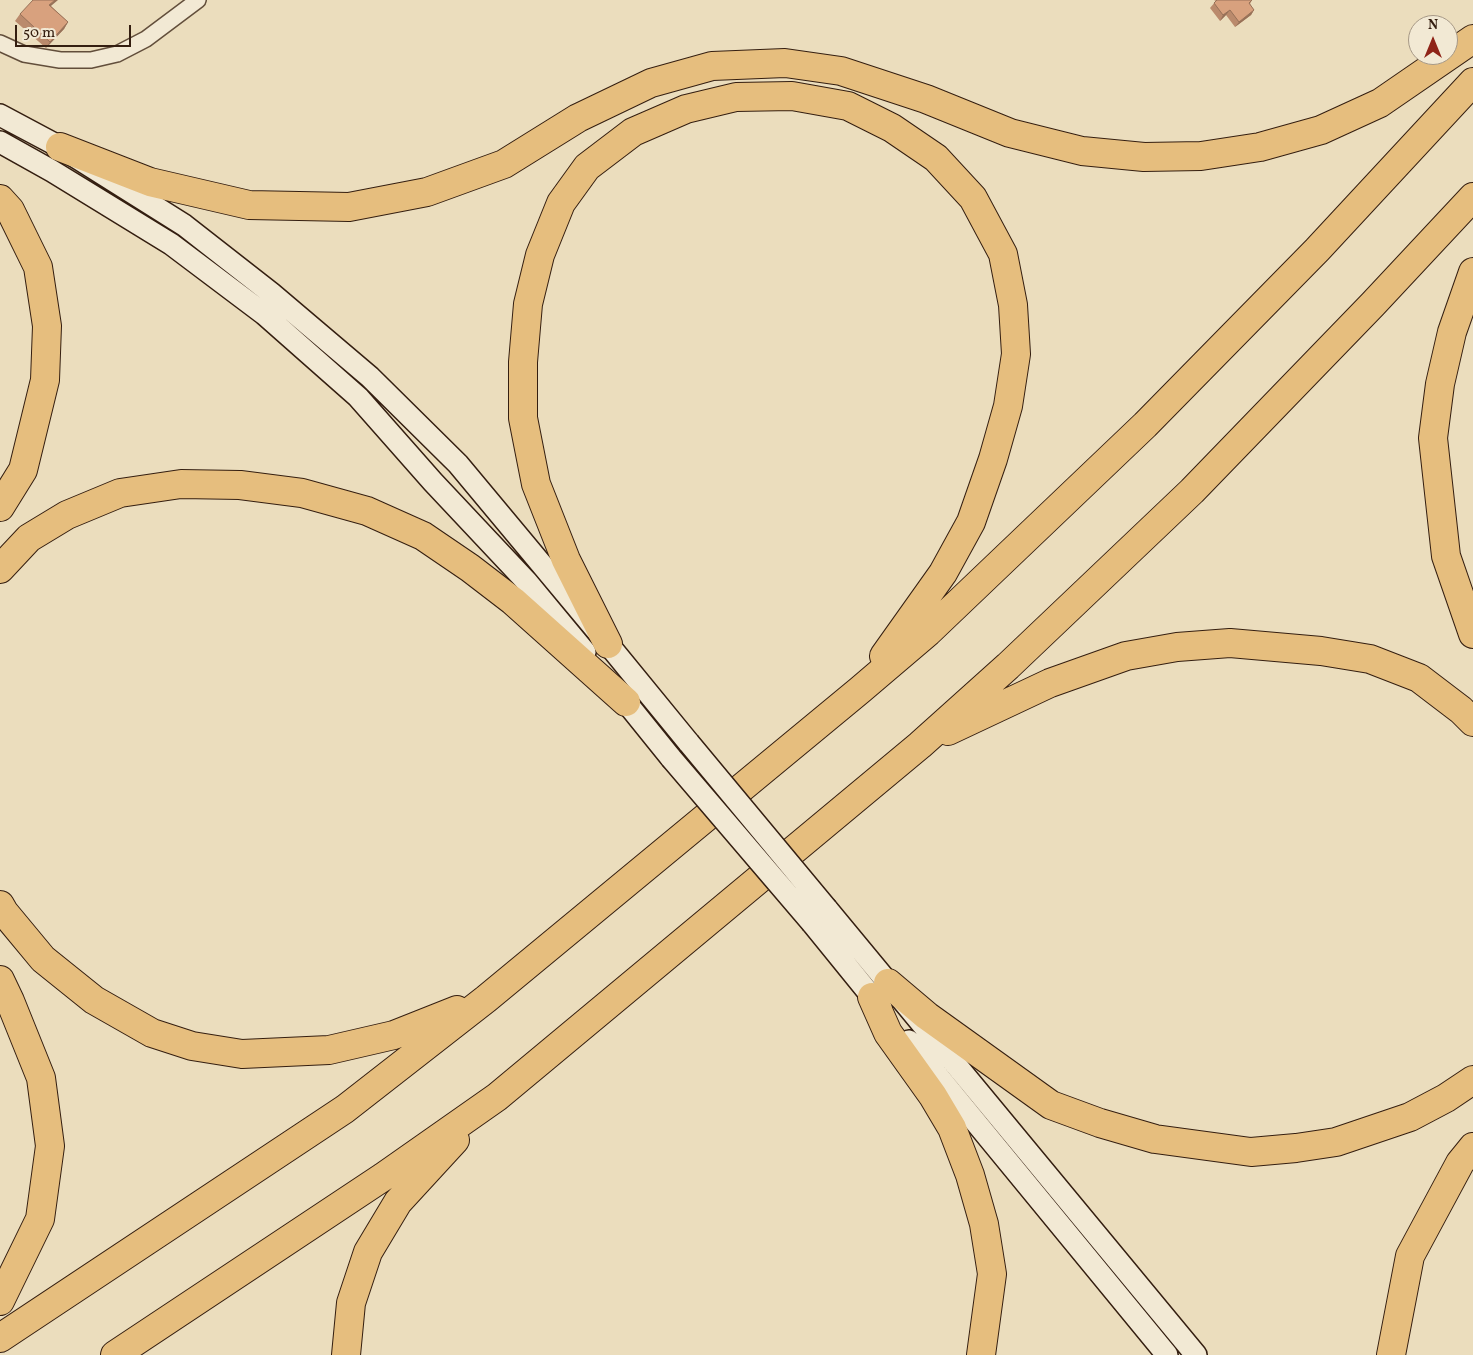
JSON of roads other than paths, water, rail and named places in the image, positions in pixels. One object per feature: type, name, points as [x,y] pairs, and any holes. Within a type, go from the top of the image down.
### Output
[{"type":"highway","points":[[60,147],[150,182],[249,205],[349,208],[427,192],[504,164],[578,118],[651,83],[712,66],[785,63],[841,71],[926,99],[1010,133],[1082,151],[1144,157],[1202,156],[1260,147],[1321,130],[1380,103],[1473,39]]},
{"type":"highway","points":[[0,1338],[345,1109],[486,999],[860,690],[928,632],[1144,425],[1317,250],[1473,82]]},
{"type":"highway","points":[[608,644],[566,560],[536,484],[524,418],[523,362],[528,304],[540,255],[561,203],[587,167],[633,132],[686,109],[745,96],[792,96],[848,106],[892,128],[936,158],[973,198],[1003,254],[1013,305],[1016,354],[1008,406],[993,459],[971,522],[944,573],[860,690]]},
{"type":"highway","points":[[115,1355],[375,1182],[497,1097],[920,745],[1008,666],[1192,491],[1473,197]]},
{"type":"highway","points":[[0,199],[10,210],[38,267],[47,326],[45,380],[23,470],[0,507]]},
{"type":"highway","points":[[1473,272],[1452,332],[1440,384],[1433,438],[1446,556],[1473,634]]},
{"type":"highway","points":[[0,569],[29,538],[67,515],[120,493],[181,484],[240,485],[302,493],[367,511],[423,536],[470,568],[512,601],[626,702]]},
{"type":"highway","points":[[920,745],[1050,683],[1126,656],[1230,643],[1321,651],[1370,659],[1419,678],[1461,710],[1473,722]]},
{"type":"highway","points":[[0,905],[43,959],[94,1000],[152,1033],[192,1046],[242,1054],[328,1050],[394,1035],[486,999]]},
{"type":"highway","points":[[0,980],[41,1078],[50,1146],[40,1219],[0,1301]]},
{"type":"highway","points":[[880,990],[927,1016],[1051,1105],[1100,1123],[1155,1139],[1252,1152],[1336,1142],[1410,1117],[1446,1098],[1473,1080]]},
{"type":"highway","points":[[880,990],[888,1033],[952,1128],[970,1175],[984,1224],[992,1274],[981,1355]]},
{"type":"highway","points":[[346,1355],[352,1303],[368,1252],[398,1202],[497,1097]]},
{"type":"highway","points":[[1391,1355],[1410,1256],[1460,1163],[1473,1147]]},
{"type":"street","points":[[0,43],[24,54],[60,60],[91,60],[117,54],[146,40],[198,0]]},
{"type":"street","points":[[0,115],[60,147],[184,225],[271,292],[370,377],[458,464],[689,744],[820,916],[1167,1355]]},
{"type":"street","points":[[0,142],[52,171],[171,244],[264,314],[351,391],[526,582],[671,758],[820,916]]},
{"type":"street","points":[[880,990],[1196,1355]]}]
